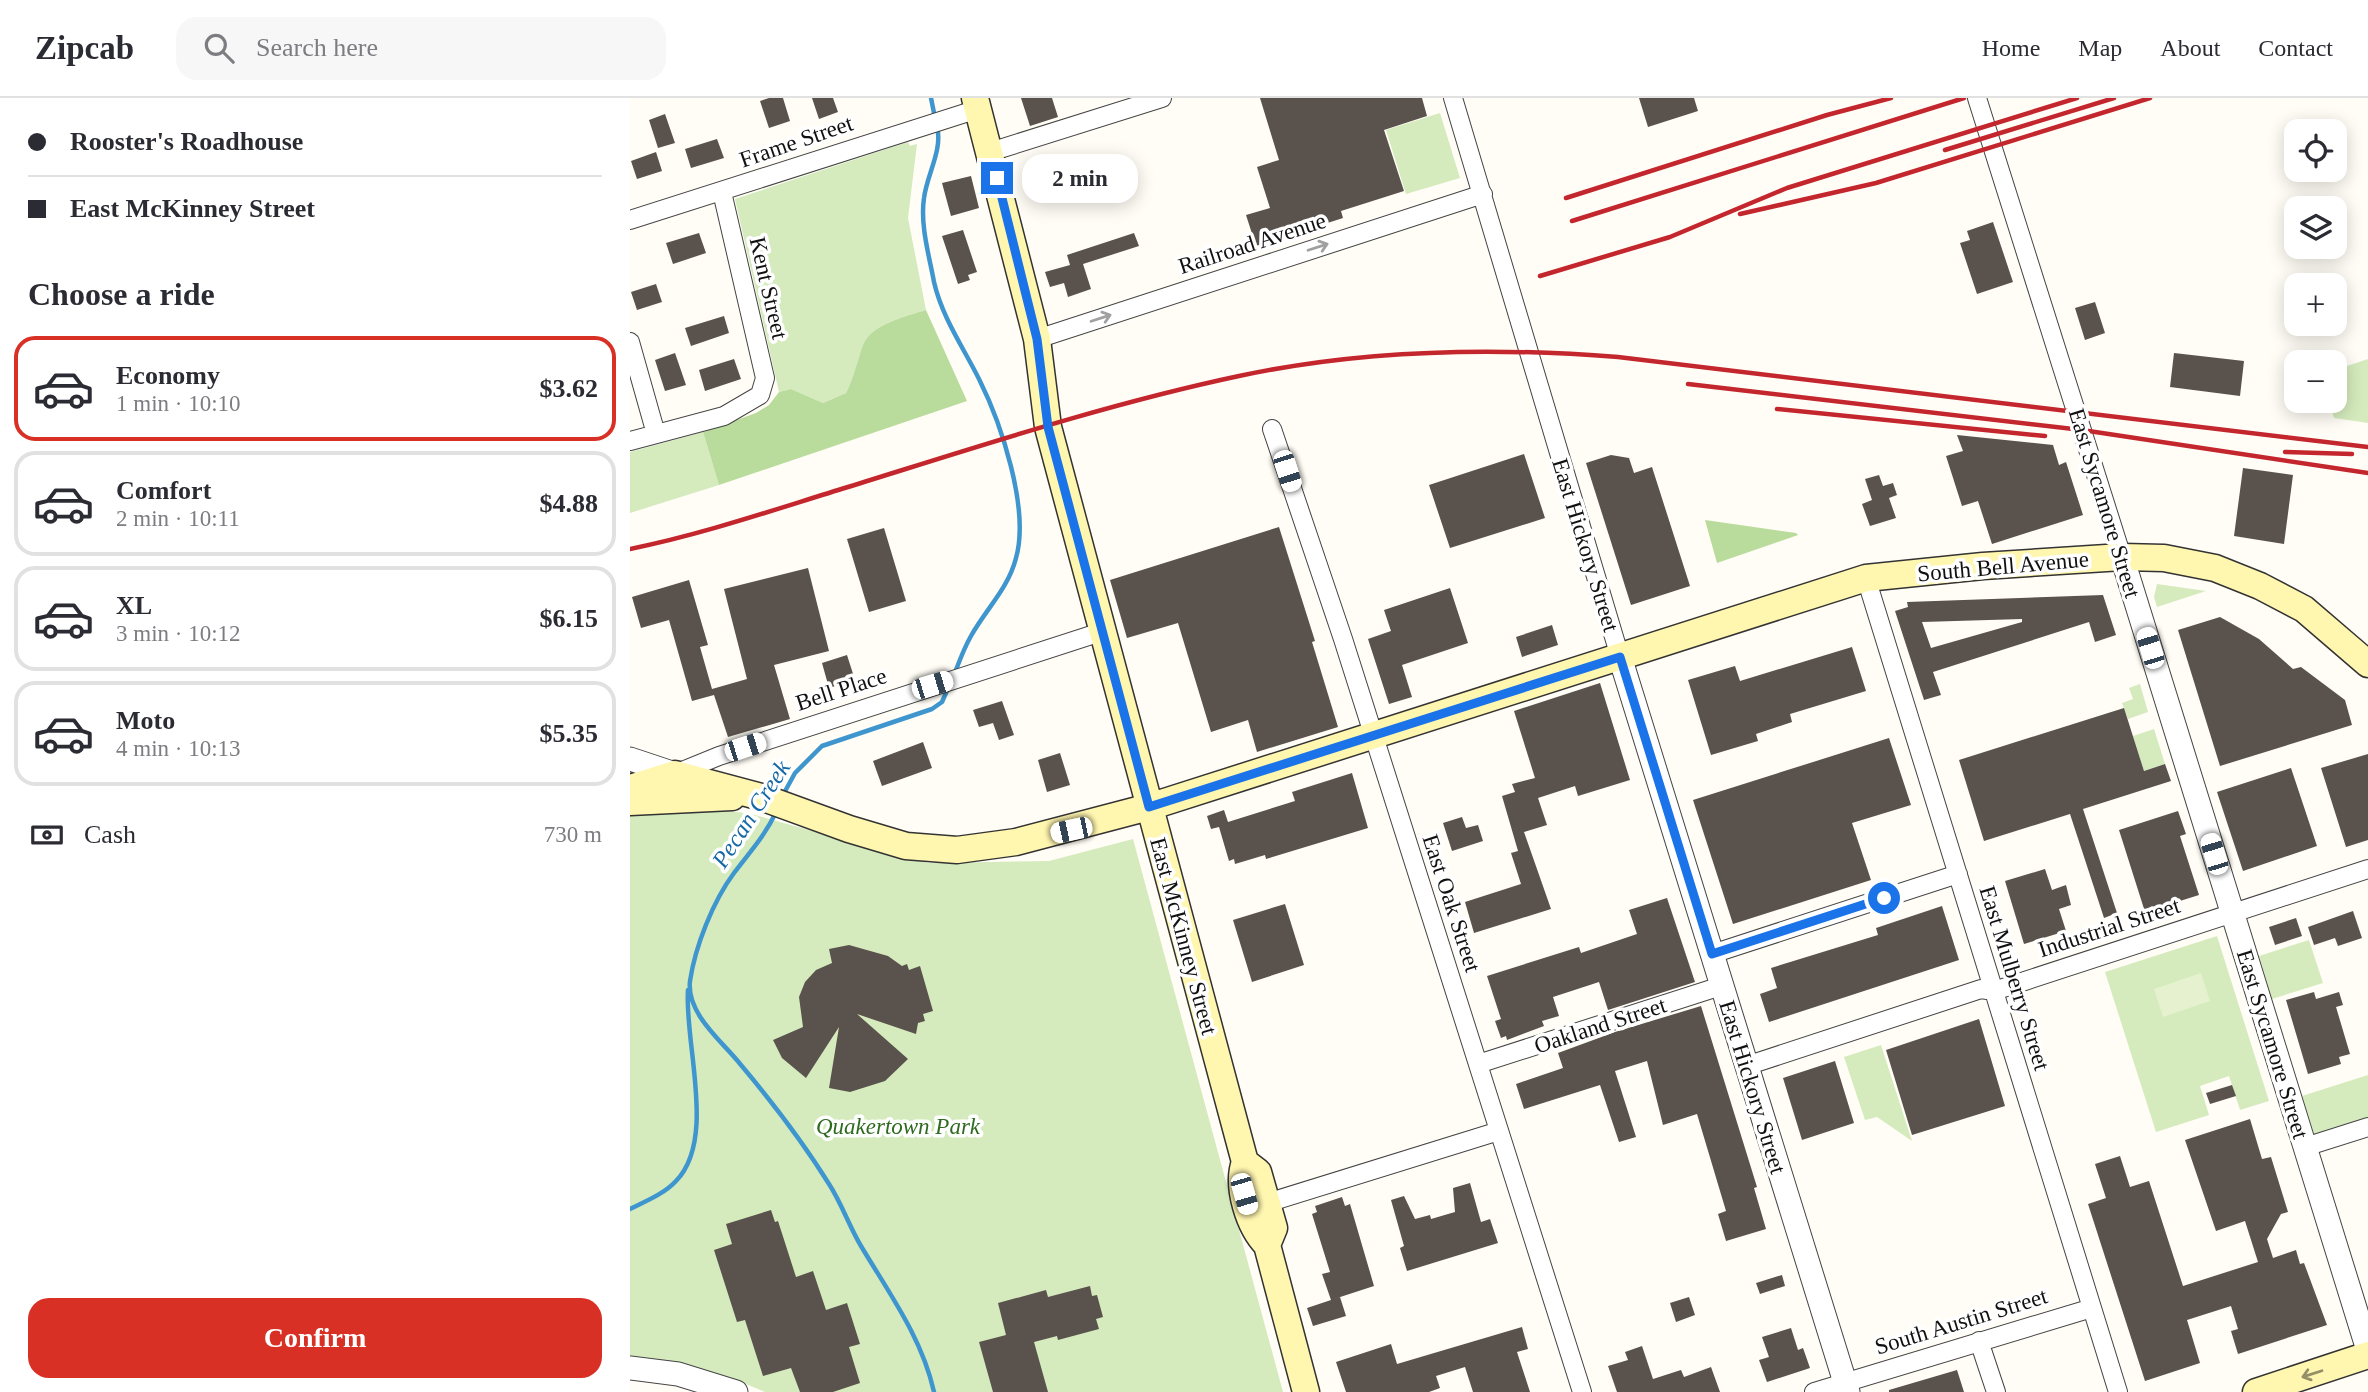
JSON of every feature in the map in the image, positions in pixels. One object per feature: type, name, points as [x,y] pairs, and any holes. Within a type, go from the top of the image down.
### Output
[{"type":"main road","name":"East McKinney Street","points":[[977,103],[1037,339],[1048,427],[1245,1162],[1240,1177],[1255,1233],[1267,1245],[1306,1392]]},
{"type":"main road","name":"South Bell Avenue","points":[[675,774],[761,797],[906,846],[957,850],[1016,842],[1071,830],[1149,807],[1866,578],[2122,557],[2164,558],[2215,568],[2260,586],[2304,609],[2368,663]]},
{"type":"main road","points":[[630,788],[675,774]]},
{"type":"main road","points":[[630,802],[761,797]]},
{"type":"main road","name":"East McKinney Street","points":[[1245,1162],[1258,1171],[1267,1203],[1273,1228],[1267,1245]]},
{"type":"main road","points":[[2256,1392],[2368,1355]]},
{"type":"street","points":[[990,152],[1162,98]]},
{"type":"street","name":"East Hickory Street","points":[[1453,98],[1620,657],[1846,1387]]},
{"type":"street","name":"East Sycamore Street","points":[[1977,98],[2368,1350]]},
{"type":"street","name":"Frame Street","points":[[630,220],[951,117],[977,103]]},
{"type":"street","name":"Kent Street","points":[[656,434],[724,416],[760,396],[765,378],[722,192]]},
{"type":"street","name":"Railroad Avenue","points":[[1037,339],[1483,194]]},
{"type":"street","points":[[630,342],[656,434],[630,441]]},
{"type":"street","name":"East Oak Street","points":[[1272,429],[1582,1392]]},
{"type":"street","name":"East Mulberry Street","points":[[1866,578],[2119,1392]]},
{"type":"street","name":"Bell Place","points":[[675,774],[719,755],[1104,631]]},
{"type":"street","points":[[630,758],[675,774]]},
{"type":"street","name":"Industrial Street","points":[[1746,1066],[1981,989],[1994,991],[2368,869]]},
{"type":"street","points":[[1712,954],[1958,874]]},
{"type":"street","name":"Oakland Street","points":[[1478,1064],[1721,986]]},
{"type":"street","points":[[2305,1147],[2368,1127]]},
{"type":"street","points":[[1267,1203],[1499,1131]]},
{"type":"street","name":"South Austin Street","points":[[1814,1392],[1846,1387],[1979,1341],[2092,1308]]},
{"type":"street","points":[[1979,1341],[1996,1392]]},
{"type":"street","points":[[630,1368],[678,1374],[736,1392]]},
{"type":"green space","points":[[1440,113],[1460,178],[1406,194],[1386,130]]},
{"type":"green space","points":[[908,142],[910,146],[917,144],[908,218],[926,310],[881,326],[867,338],[846,393],[823,403],[791,389],[779,392],[735,199]]},
{"type":"green space","points":[[926,310],[967,401],[719,485],[703,432],[756,413],[769,405],[779,392],[791,389],[823,403],[846,393],[867,338],[881,326]]},
{"type":"green space","points":[[2368,359],[2368,423],[2334,418],[2333,413],[2347,413],[2347,366]]},
{"type":"green space","points":[[703,432],[719,485],[630,513],[630,452]]},
{"type":"green space","points":[[1705,520],[1796,533],[1798,535],[1717,563]]},
{"type":"green space","points":[[2157,584],[2206,591],[2157,607],[2154,597]]},
{"type":"green space","points":[[2140,684],[2148,712],[2128,719],[2122,703],[2133,699],[2129,688]]},
{"type":"green space","points":[[2154,729],[2165,764],[2144,771],[2133,736]]},
{"type":"green space","name":"Quakertown Park","points":[[688,805],[751,814],[928,863],[1049,861],[1133,839],[1283,1392],[765,1392],[699,1369],[630,1357],[630,809]]},
{"type":"green space","points":[[2217,936],[2269,1101],[2240,1110],[2229,1076],[2200,1086],[2209,1115],[2156,1132],[2105,972]]},
{"type":"green space","points":[[2309,940],[2323,983],[2272,999],[2259,956]]},
{"type":"green space","points":[[2201,973],[2210,1001],[2163,1017],[2154,989]]},
{"type":"green space","points":[[1881,1045],[1912,1141],[1877,1117],[1865,1120],[1844,1057]]},
{"type":"green space","points":[[2368,1075],[2368,1120],[2315,1137],[2302,1096]]},
{"type":"building","points":[[783,98],[790,121],[769,128],[760,101]]},
{"type":"building","points":[[812,98],[833,98],[838,112],[819,119]]},
{"type":"building","points":[[1021,98],[1052,98],[1058,117],[1030,126]]},
{"type":"building","points":[[1260,98],[1422,98],[1427,116],[1384,130],[1404,191],[1341,211],[1343,218],[1256,246],[1246,215],[1270,208],[1257,167],[1279,160]]},
{"type":"building","points":[[1639,98],[1694,98],[1698,111],[1648,127]]},
{"type":"building","points":[[665,114],[675,143],[658,148],[649,120]]},
{"type":"building","points":[[717,139],[724,158],[691,168],[685,149]]},
{"type":"building","points":[[656,152],[662,171],[637,179],[631,161]]},
{"type":"building","points":[[971,176],[979,208],[951,216],[942,183]]},
{"type":"building","points":[[1993,222],[2013,282],[1977,294],[1960,243],[1970,240],[1967,231]]},
{"type":"building","points":[[963,230],[977,272],[968,275],[970,280],[958,284],[942,236]]},
{"type":"building","points":[[699,233],[706,253],[673,264],[666,243]]},
{"type":"building","points":[[1134,233],[1139,246],[1083,264],[1091,289],[1068,297],[1064,283],[1050,287],[1045,272],[1070,265],[1067,255]]},
{"type":"building","points":[[656,284],[662,302],[637,310],[631,292]]},
{"type":"building","points":[[2095,302],[2105,333],[2085,340],[2075,308]]},
{"type":"building","points":[[724,316],[729,333],[691,346],[685,328]]},
{"type":"building","points":[[675,353],[686,385],[665,391],[655,360]]},
{"type":"building","points":[[2174,353],[2244,361],[2240,396],[2170,387]]},
{"type":"building","points":[[734,359],[741,379],[705,391],[699,370]]},
{"type":"building","points":[[1957,435],[2053,445],[2059,465],[2066,462],[2083,515],[1992,544],[1978,501],[1962,506],[1946,456],[1963,451]]},
{"type":"building","points":[[1524,454],[1545,518],[1450,548],[1429,485]]},
{"type":"building","points":[[1611,455],[1629,458],[1634,473],[1652,467],[1690,586],[1631,605],[1586,463]]},
{"type":"building","points":[[2243,468],[2293,475],[2284,544],[2234,536]]},
{"type":"building","points":[[1879,475],[1883,486],[1893,483],[1897,495],[1889,498],[1896,518],[1870,526],[1862,504],[1872,500],[1865,479]]},
{"type":"building","points":[[1279,527],[1315,641],[1312,642],[1338,727],[1257,752],[1248,720],[1211,732],[1178,623],[1127,638],[1110,580]]},
{"type":"building","points":[[884,528],[906,601],[869,612],[847,539]]},
{"type":"building","points":[[808,568],[829,651],[774,665],[790,719],[728,737],[714,695],[692,701],[669,620],[641,628],[632,597],[689,580],[708,645],[700,647],[712,689],[747,679],[724,589]]},
{"type":"building","points":[[1450,588],[1468,643],[1402,665],[1412,697],[1389,704],[1368,639],[1391,631],[1384,610]]},
{"type":"building","points":[[2103,595],[2116,635],[2095,642],[2089,622],[1933,672],[1941,695],[1924,700],[1895,611],[1908,607],[1907,602]],"holes":[[[2022,619],[2022,622],[1931,648],[1922,622]]]},
{"type":"building","points":[[2220,617],[2259,639],[2293,669],[2301,667],[2345,700],[2352,725],[2220,766],[2178,630]]},
{"type":"building","points":[[1552,625],[1558,645],[1522,657],[1516,637]]},
{"type":"building","points":[[1852,647],[1866,691],[1790,714],[1792,722],[1756,734],[1758,741],[1711,755],[1688,680],[1735,666],[1740,681]]},
{"type":"building","points":[[847,655],[855,680],[829,688],[822,663]]},
{"type":"building","points":[[1600,683],[1630,780],[1578,796],[1575,786],[1538,798],[1547,825],[1524,832],[1551,909],[1474,933],[1465,902],[1521,884],[1511,853],[1518,851],[1502,796],[1515,792],[1512,784],[1535,778],[1514,711]]},
{"type":"building","points":[[1002,701],[1014,735],[999,740],[993,723],[979,727],[973,710]]},
{"type":"building","points":[[2124,708],[2144,771],[2165,764],[2171,781],[2083,809],[2117,913],[2104,918],[2070,814],[1984,841],[1959,760]]},
{"type":"building","points":[[1889,738],[1911,805],[1852,823],[1871,880],[1733,924],[1693,800]]},
{"type":"building","points":[[923,742],[932,768],[882,786],[873,761]]},
{"type":"building","points":[[1060,753],[1070,785],[1047,792],[1038,760]]},
{"type":"building","points":[[2368,754],[2368,840],[2346,847],[2321,768]]},
{"type":"building","points":[[2291,768],[2317,846],[2243,871],[2217,792]]},
{"type":"building","points":[[1352,773],[1368,828],[1266,859],[1265,855],[1235,864],[1234,859],[1229,861],[1219,827],[1211,829],[1207,816],[1224,810],[1228,822],[1295,801],[1292,792]]},
{"type":"building","points":[[2178,811],[2186,834],[2180,836],[2199,895],[2145,912],[2119,830]]},
{"type":"building","points":[[1462,817],[1466,828],[1478,825],[1483,841],[1452,851],[1443,823]]},
{"type":"building","points":[[2045,869],[2052,890],[2066,885],[2071,905],[2059,909],[2066,931],[2024,944],[2005,881]]},
{"type":"building","points":[[1667,898],[1695,982],[1608,1010],[1599,982],[1553,997],[1559,1016],[1542,1021],[1544,1026],[1507,1040],[1506,1036],[1501,1038],[1495,1021],[1501,1019],[1487,976],[1579,947],[1581,953],[1637,934],[1629,910]]},
{"type":"building","points":[[1285,904],[1304,965],[1252,982],[1233,920]]},
{"type":"building","points":[[1942,906],[1959,960],[1769,1022],[1760,994],[1777,988],[1771,968],[1878,935],[1876,928]]},
{"type":"building","points":[[2353,911],[2362,938],[2338,946],[2335,938],[2314,945],[2308,927]]},
{"type":"building","points":[[2296,918],[2302,936],[2275,945],[2269,927]]},
{"type":"building","points":[[849,945],[888,956],[902,966],[907,964],[909,970],[920,966],[933,1011],[923,1014],[925,1021],[918,1023],[916,1034],[857,1014],[908,1059],[885,1081],[850,1092],[829,1088],[839,1027],[806,1078],[782,1058],[773,1040],[803,1027],[799,997],[805,982],[816,970],[832,963],[829,949]]},
{"type":"building","points":[[2314,992],[2316,999],[2339,992],[2343,1005],[2336,1007],[2350,1054],[2339,1057],[2341,1064],[2308,1074],[2286,1000]]},
{"type":"building","points":[[1701,1006],[1757,1187],[1754,1188],[1766,1229],[1726,1241],[1718,1214],[1726,1211],[1697,1114],[1663,1125],[1647,1061],[1615,1071],[1636,1137],[1619,1142],[1600,1085],[1524,1109],[1516,1084],[1563,1068],[1558,1053],[1615,1032]]},
{"type":"building","points":[[1979,1019],[2005,1106],[1912,1135],[1886,1050]]},
{"type":"building","points":[[1835,1061],[1854,1123],[1802,1140],[1783,1078]]},
{"type":"building","points":[[2232,1085],[2236,1096],[2210,1104],[2206,1093]]},
{"type":"building","points":[[2250,1119],[2262,1159],[2271,1157],[2288,1212],[2281,1214],[2267,1239],[2273,1258],[2296,1250],[2300,1264],[2304,1263],[2327,1325],[2238,1354],[2231,1331],[2238,1329],[2231,1306],[2187,1320],[2200,1363],[2145,1381],[2088,1204],[2106,1198],[2095,1164],[2120,1156],[2130,1187],[2149,1181],[2183,1286],[2258,1262],[2245,1221],[2216,1231],[2185,1140]]},
{"type":"building","points":[[1470,1183],[1481,1222],[1490,1219],[1498,1243],[1407,1271],[1400,1248],[1404,1246],[1391,1200],[1404,1196],[1415,1219],[1430,1215],[1431,1219],[1455,1212],[1453,1188]]},
{"type":"building","points":[[1342,1197],[1345,1206],[1350,1204],[1374,1286],[1331,1300],[1322,1274],[1330,1272],[1312,1214],[1317,1212],[1315,1206]]},
{"type":"building","points":[[771,1210],[775,1222],[778,1221],[796,1277],[813,1271],[826,1310],[847,1303],[860,1344],[849,1347],[860,1383],[833,1392],[800,1392],[791,1368],[763,1376],[745,1320],[737,1322],[714,1250],[732,1244],[726,1224]]},
{"type":"building","points":[[1782,1275],[1785,1286],[1760,1294],[1756,1283]]},
{"type":"building","points":[[1090,1286],[1092,1296],[1097,1295],[1103,1317],[1096,1319],[1099,1329],[1058,1340],[1057,1336],[1034,1342],[1048,1392],[993,1392],[979,1342],[1006,1335],[998,1303],[1046,1290],[1048,1297]]},
{"type":"building","points":[[1340,1297],[1346,1316],[1313,1326],[1307,1308]]},
{"type":"building","points":[[1689,1297],[1695,1315],[1676,1322],[1670,1303]]},
{"type":"building","points":[[1522,1327],[1528,1349],[1517,1352],[1530,1392],[1473,1392],[1465,1367],[1436,1376],[1440,1388],[1429,1392],[1346,1392],[1336,1362],[1391,1344],[1397,1364]]},
{"type":"building","points":[[1791,1328],[1798,1350],[1803,1348],[1810,1368],[1767,1382],[1759,1360],[1769,1357],[1762,1337]]},
{"type":"building","points":[[1642,1346],[1653,1379],[1681,1370],[1684,1377],[1711,1367],[1720,1392],[1617,1392],[1608,1366],[1628,1360],[1625,1352]]},
{"type":"building","points":[[1957,1370],[1964,1392],[1889,1392],[1889,1390]]},
{"type":"waterway","name":"Pecan Creek","points":[[931,98],[935,118]]},
{"type":"waterway","name":"Pecan Creek","points":[[937,126],[938,144],[923,208],[934,282],[948,320],[979,379],[996,419],[1011,467],[1019,516],[1019,538],[1012,569],[968,641],[954,675]]},
{"type":"waterway","name":"Pecan Creek","points":[[783,795],[795,773],[822,746],[932,709],[942,702],[949,686]]},
{"type":"waterway","name":"Pecan Creek","points":[[776,812],[762,837],[726,884],[712,911],[696,954],[690,993],[707,1027],[776,1108],[829,1184],[913,1334],[929,1372],[934,1392]]},
{"type":"waterway","points":[[630,1209],[676,1181],[688,1163],[695,1141],[696,1090],[688,990]]},
{"type":"railway","points":[[1566,198],[1827,115],[1891,98]]},
{"type":"railway","points":[[1572,221],[1964,98]]},
{"type":"railway","points":[[1540,276],[1670,237],[1787,188],[2077,98]]},
{"type":"railway","points":[[1945,150],[2114,98]]},
{"type":"railway","points":[[1740,214],[1876,183],[2150,98]]},
{"type":"railway","points":[[630,549],[713,529],[1042,427],[1190,387],[1286,367],[1380,355],[1475,351],[1618,357],[2368,447]]},
{"type":"railway","points":[[1688,384],[2082,430],[2368,473]]},
{"type":"railway","points":[[1777,409],[2045,436]]},
{"type":"railway","points":[[2285,452],[2352,454]]},
{"type":"route","points":[[997,178],[1037,339],[1048,427],[1149,807],[1620,657],[1712,954],[1884,898]]}]
